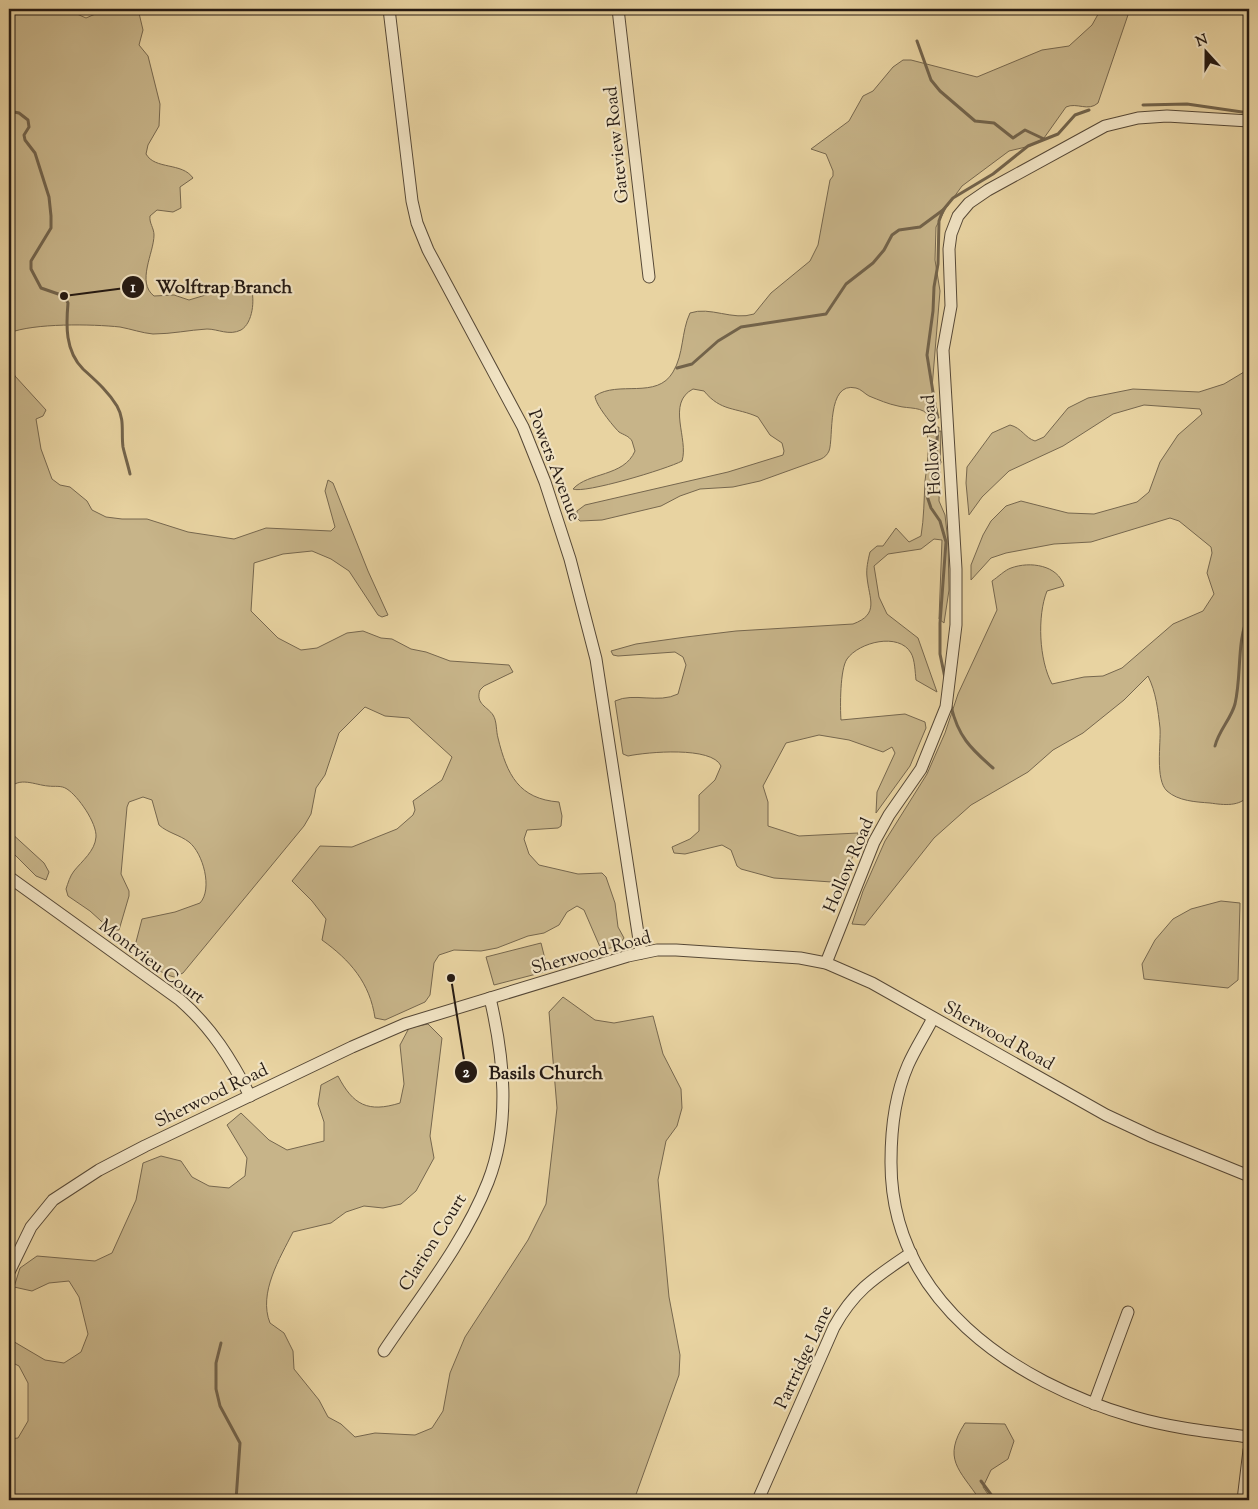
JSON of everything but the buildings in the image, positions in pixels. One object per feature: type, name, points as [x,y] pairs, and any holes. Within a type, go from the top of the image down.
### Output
[{"type":"street","name":"Powers Avenue","points":[[389,9],[412,201],[417,223],[428,250],[523,427],[553,505],[582,600],[596,659],[641,953]]},
{"type":"street","name":"Gateview Road","points":[[618,9],[649,277]]},
{"type":"street","name":"Hollow Road","points":[[826,963],[874,842],[889,815],[921,769],[946,707],[956,625],[956,570],[943,350],[951,306],[949,250],[951,234],[958,216],[969,203],[988,190],[1105,126],[1138,118],[1167,116],[1249,121]]},
{"type":"street","name":"Montvieu Court","points":[[9,877],[195,1014],[224,1047],[250,1096]]},
{"type":"street","name":"Sherwood Road","points":[[9,1272],[38,1216],[63,1193],[122,1158],[399,1026],[436,1012],[641,953],[666,950],[800,958],[826,963],[872,983],[1106,1115],[1153,1137],[1249,1176]]},
{"type":"street","name":"Clarion Court","points":[[384,1351],[472,1218],[488,1181],[499,1140],[503,1092],[498,1032],[490,998]]},
{"type":"street","points":[[933,1018],[908,1064],[893,1118],[891,1174],[894,1200],[910,1253],[931,1290],[966,1329],[1020,1368],[1056,1387],[1094,1404],[1162,1424],[1249,1437]]},
{"type":"street","name":"Partridge Lane","points":[[758,1500],[844,1308],[855,1294],[910,1253]]},
{"type":"street","points":[[1094,1404],[1128,1312]]},
{"type":"street","points":[[1243,1500],[1249,1450]]},
{"type":"shaded area","points":[[9,9],[74,9],[77,14],[86,18],[107,9],[138,9],[143,30],[139,45],[148,56],[160,104],[159,126],[148,145],[146,154],[150,159],[182,170],[193,178],[180,187],[181,208],[173,212],[157,210],[150,216],[154,235],[147,267],[146,283],[154,296],[174,295],[189,300],[239,285],[251,288],[253,298],[252,310],[248,322],[241,330],[228,332],[207,329],[153,334],[120,327],[63,325],[33,327],[9,333]]},
{"type":"shaded area","points":[[1101,9],[1130,9],[1098,103],[1090,107],[1066,107],[1044,138],[1030,146],[1009,151],[962,186],[946,208],[936,227],[935,260],[940,291],[932,388],[939,418],[929,417],[927,413],[920,409],[884,402],[856,388],[846,388],[840,393],[836,401],[829,451],[821,459],[760,481],[733,487],[700,489],[680,496],[661,506],[602,520],[580,521],[577,518],[577,511],[585,505],[728,472],[783,455],[782,443],[770,435],[758,417],[723,406],[710,398],[704,391],[693,389],[685,395],[681,403],[682,461],[644,475],[593,488],[573,489],[587,480],[623,466],[635,451],[631,439],[619,432],[613,425],[601,409],[595,396],[615,389],[647,388],[666,380],[677,365],[690,313],[705,311],[738,316],[754,314],[771,293],[810,261],[818,245],[830,180],[833,176],[833,171],[826,154],[811,149],[849,121],[863,96],[873,91],[893,67],[903,60],[911,60],[977,77],[1042,50],[1069,46],[1092,25]]},
{"type":"shaded area","points":[[9,356],[15,376],[46,410],[43,416],[36,419],[41,449],[52,479],[60,485],[70,487],[87,501],[92,510],[106,517],[147,519],[188,532],[234,539],[266,528],[331,531],[335,527],[325,491],[328,480],[333,483],[368,571],[388,615],[382,617],[378,615],[349,571],[331,559],[312,551],[283,554],[254,563],[251,611],[278,638],[301,650],[317,648],[347,633],[363,631],[381,638],[392,639],[411,649],[426,652],[450,661],[509,665],[513,672],[484,686],[480,690],[479,699],[494,717],[497,735],[506,763],[517,783],[534,796],[559,802],[562,816],[561,826],[558,828],[527,830],[524,839],[529,854],[539,865],[578,874],[602,873],[606,877],[615,903],[618,927],[624,938],[622,941],[610,948],[600,947],[584,910],[577,906],[567,912],[559,925],[544,933],[528,936],[497,948],[481,951],[454,950],[439,955],[434,963],[430,995],[425,1002],[385,1020],[375,1018],[369,994],[357,973],[350,964],[322,940],[326,919],[312,901],[292,881],[320,846],[352,847],[397,829],[413,815],[415,810],[413,801],[442,780],[452,757],[409,718],[385,716],[365,707],[339,733],[325,775],[316,788],[311,814],[304,826],[183,973],[174,977],[162,972],[150,964],[141,954],[136,942],[142,919],[175,912],[200,903],[206,889],[205,871],[194,847],[189,842],[159,825],[152,800],[143,797],[129,802],[127,807],[121,874],[129,891],[129,896],[119,930],[111,930],[90,911],[68,896],[66,889],[71,875],[91,851],[95,842],[95,831],[86,810],[76,797],[65,788],[22,782],[13,785],[9,789]]},
{"type":"shaded area","points":[[1249,369],[1249,795],[1241,802],[1221,804],[1187,800],[1176,797],[1167,791],[1161,779],[1159,761],[1160,728],[1153,688],[1148,676],[1124,700],[1083,733],[1053,750],[1028,772],[971,805],[934,838],[865,925],[852,924],[863,891],[885,841],[927,774],[945,733],[958,694],[997,610],[992,581],[1009,569],[1026,565],[1042,566],[1050,569],[1061,579],[1064,586],[1047,591],[1042,613],[1042,651],[1044,663],[1052,684],[1084,677],[1103,676],[1122,668],[1173,624],[1203,611],[1214,594],[1207,573],[1212,553],[1211,547],[1179,521],[1170,518],[1091,542],[1054,544],[1006,553],[991,558],[971,580],[971,565],[983,535],[991,521],[1006,506],[1021,501],[1068,513],[1094,514],[1137,502],[1149,492],[1160,462],[1178,435],[1202,414],[1200,409],[1144,405],[1113,414],[1063,446],[1009,471],[982,497],[969,515],[966,483],[967,467],[992,433],[1010,425],[1018,428],[1035,441],[1044,437],[1068,408],[1088,398],[1133,389],[1199,392],[1224,384]]},
{"type":"shaded area","points":[[941,431],[939,501],[945,515],[948,542],[949,590],[944,623],[939,619],[942,540],[934,539],[921,549],[888,554],[874,566],[879,597],[887,614],[918,638],[937,692],[916,680],[911,653],[898,643],[889,641],[869,644],[853,653],[847,659],[842,679],[841,720],[905,714],[925,722],[926,728],[910,766],[876,813],[877,792],[895,753],[892,747],[883,752],[849,740],[819,735],[786,743],[763,786],[768,802],[768,826],[799,836],[858,833],[859,845],[848,866],[846,883],[774,878],[741,869],[737,866],[731,850],[722,845],[685,854],[674,853],[672,847],[690,839],[699,831],[699,795],[715,780],[721,766],[715,760],[705,755],[693,753],[663,752],[628,756],[623,754],[615,701],[630,698],[662,698],[678,694],[686,665],[683,657],[675,652],[618,656],[613,655],[611,651],[636,644],[736,631],[853,624],[867,616],[871,605],[867,574],[870,552],[877,546],[883,546],[896,528],[909,542],[921,536],[928,457],[927,433]]},
{"type":"shaded area","points":[[9,831],[44,863],[49,872],[46,880],[36,876],[9,849]]},
{"type":"shaded area","points":[[1221,901],[1240,903],[1238,980],[1228,988],[1144,979],[1142,964],[1155,940],[1173,919],[1191,909]]},
{"type":"shaded area","points":[[541,943],[548,971],[494,985],[486,957]]},
{"type":"shaded area","points":[[563,997],[595,1020],[614,1023],[653,1016],[663,1054],[681,1089],[682,1108],[677,1126],[666,1141],[658,1180],[669,1297],[680,1355],[679,1375],[634,1500],[9,1500],[9,1439],[18,1438],[28,1421],[28,1383],[19,1366],[9,1361],[9,1345],[11,1340],[45,1360],[64,1363],[81,1352],[88,1334],[79,1297],[69,1281],[49,1283],[32,1291],[14,1287],[20,1268],[37,1256],[95,1261],[112,1253],[136,1200],[143,1163],[161,1156],[181,1161],[192,1177],[209,1186],[229,1188],[245,1176],[247,1158],[227,1125],[241,1113],[269,1140],[287,1150],[324,1141],[324,1122],[318,1104],[321,1085],[338,1076],[350,1094],[363,1104],[379,1107],[400,1103],[404,1084],[400,1045],[409,1028],[428,1024],[442,1038],[430,1136],[434,1158],[416,1191],[401,1204],[383,1208],[364,1206],[346,1212],[331,1223],[293,1232],[272,1276],[267,1300],[267,1312],[270,1323],[284,1333],[293,1351],[294,1369],[319,1400],[328,1417],[341,1424],[355,1437],[375,1433],[415,1435],[432,1428],[443,1411],[450,1373],[465,1337],[528,1240],[546,1204],[557,1108],[549,1012]]},
{"type":"shaded area","points":[[965,1423],[1005,1424],[1014,1441],[1008,1459],[991,1470],[983,1487],[992,1500],[980,1500],[960,1472],[956,1463],[954,1455],[955,1446],[958,1435]]},
{"type":"waterway","points":[[917,41],[931,80],[940,91],[975,121],[994,123],[1013,138],[1025,130],[1044,139]]},
{"type":"waterway","points":[[1143,105],[1187,104],[1249,113]]},
{"type":"waterway","points":[[937,417],[927,355],[938,264],[939,221],[943,210],[953,198],[993,174],[1028,146],[1058,134],[1075,115],[1089,110]]},
{"type":"waterway","points":[[9,111],[19,113],[28,120],[29,127],[24,135],[25,140],[35,153],[49,197],[51,228],[31,261],[31,269],[41,288],[64,296],[68,303],[67,329],[70,346],[77,362],[110,395],[117,406],[122,421],[123,447],[130,474]]},
{"type":"waterway","points":[[677,368],[692,364],[718,341],[741,327],[826,314],[846,284],[873,263],[884,250],[892,235],[899,230],[920,227],[943,210]]},
{"type":"waterway","points":[[938,428],[936,453],[940,462],[927,496],[931,508],[940,521],[946,542],[940,623],[940,654],[945,678]]},
{"type":"waterway","points":[[1215,746],[1235,704],[1242,636],[1249,614]]},
{"type":"waterway","points":[[951,706],[961,734],[993,768]]},
{"type":"waterway","points":[[221,1343],[216,1363],[216,1389],[220,1406],[240,1443],[236,1500]]},
{"type":"waterway","points":[[981,1481],[995,1500]]},
{"type":"place","name":"Wolftrap Branch","points":[[64,296]]},
{"type":"place","name":"Basils Church","points":[[451,978]]}]
